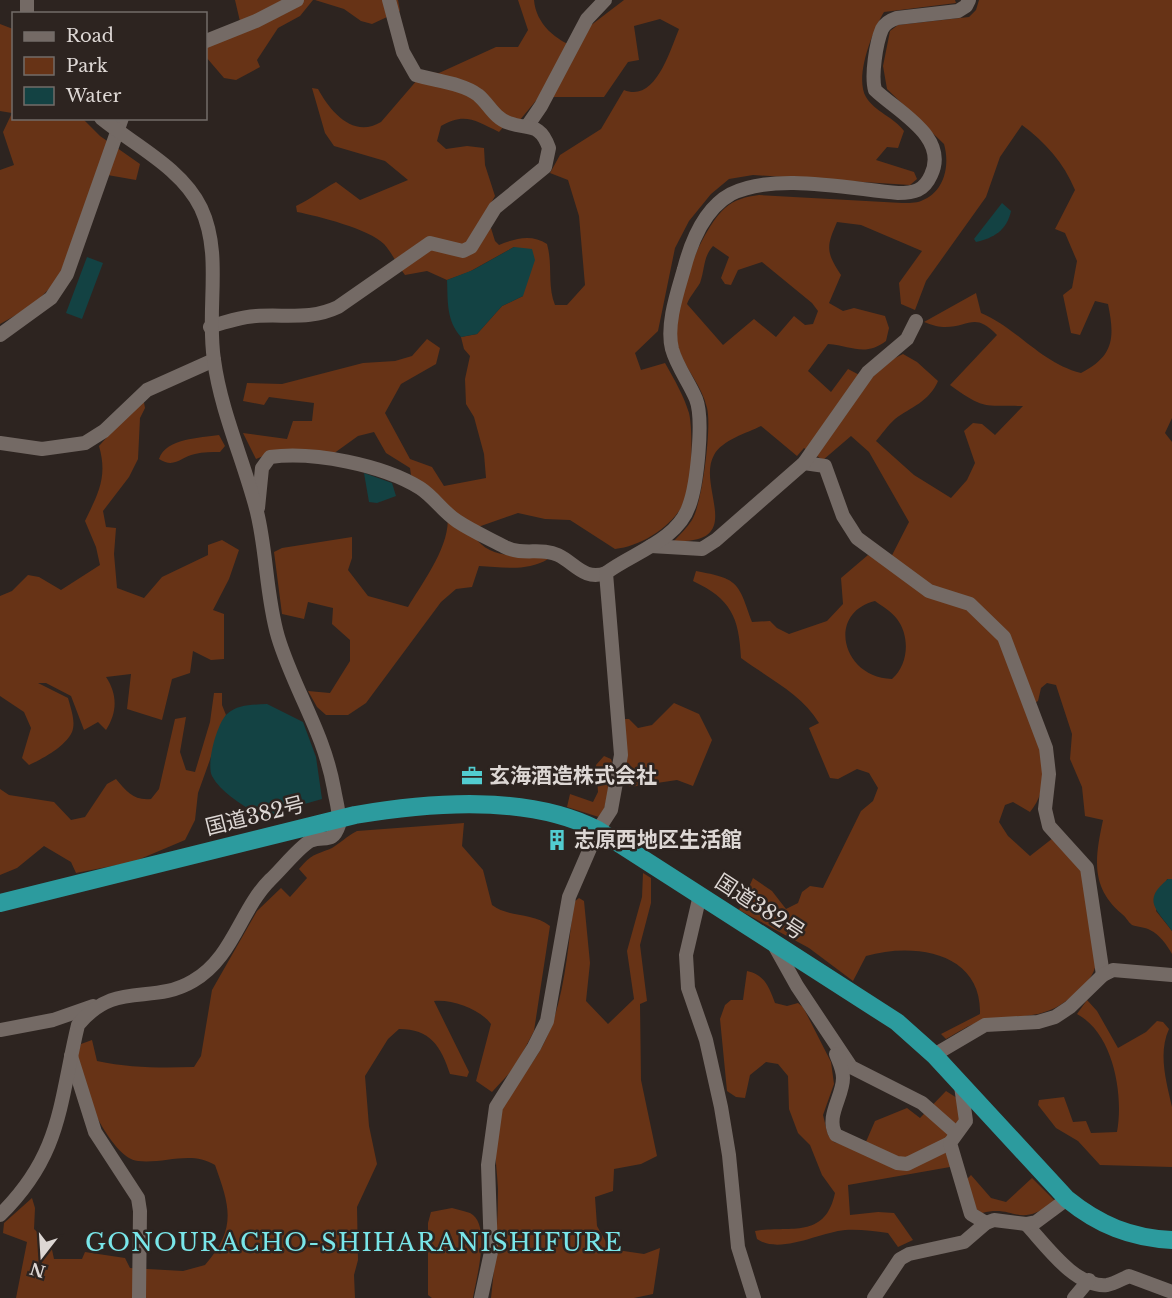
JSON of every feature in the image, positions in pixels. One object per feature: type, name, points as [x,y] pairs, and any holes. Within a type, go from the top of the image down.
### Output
[{"type":"highway","name":"国道382号","points":[[0,903],[339,818],[393,808],[470,806],[528,808],[579,820],[897,1022],[934,1055],[1067,1199],[1089,1217],[1122,1232],[1172,1240]]},
{"type":"street","points":[[207,40],[256,21],[297,0]]},
{"type":"street","points":[[210,327],[253,316],[312,317],[324,314],[430,243],[463,250],[471,247],[495,208],[544,167],[549,148],[540,131],[528,125],[509,124],[497,117],[473,92],[416,75],[403,52],[389,0]]},
{"type":"street","points":[[528,125],[541,106],[587,19],[605,0]]},
{"type":"street","points":[[257,512],[262,468],[270,457],[349,462],[377,467],[420,489],[456,520],[515,552],[547,551],[560,556],[586,574],[596,577],[651,546],[680,522],[689,507],[695,477],[701,427],[697,401],[673,350],[670,335],[681,280],[690,247],[699,228],[729,195],[749,187],[797,184],[914,193],[926,185],[935,163],[932,142],[874,90],[873,72],[882,29],[888,21],[897,18],[958,11],[966,6],[969,0]]},
{"type":"street","points":[[0,335],[51,298],[67,274],[119,125],[182,181],[200,206],[213,246],[210,327],[219,387],[257,512],[274,621],[284,656],[319,732],[331,769],[339,818],[336,833],[330,838],[310,841],[259,892],[229,948],[196,980],[170,992],[134,993],[53,1020],[0,1030]]},
{"type":"street","points":[[651,546],[702,549],[716,540],[804,463],[868,372],[907,339],[916,321]]},
{"type":"street","points":[[0,443],[42,449],[85,443],[104,431],[147,390],[214,360]]},
{"type":"street","points":[[804,463],[825,466],[843,516],[857,538],[929,591],[970,604],[1004,637],[1046,748],[1049,774],[1045,809],[1049,826],[1087,867],[1103,975]]},
{"type":"street","points":[[481,1298],[491,1252],[488,1165],[496,1107],[534,1047],[547,1021],[569,897],[598,830],[611,810],[621,755],[606,573]]},
{"type":"street","points":[[700,895],[686,955],[688,988],[706,1040],[721,1107],[729,1155],[738,1247],[754,1298]]},
{"type":"street","points":[[773,942],[828,1033],[851,1066],[922,1102],[953,1138],[971,1214],[986,1222],[1005,1220],[1026,1224],[1048,1216],[1067,1199]]},
{"type":"street","points":[[934,1055],[985,1025],[1038,1022],[1055,1017],[1070,1007],[1103,975],[1113,970],[1172,975]]},
{"type":"street","points":[[0,1215],[29,1184],[48,1151],[60,1111],[70,1054],[78,1025],[95,1006]]},
{"type":"street","points":[[828,1033],[843,1070],[843,1081],[831,1127],[836,1135],[897,1163],[906,1164],[953,1138],[966,1121],[961,1086]]},
{"type":"street","points":[[70,1054],[95,1132],[138,1198],[140,1210],[139,1298]]},
{"type":"street","points":[[876,1297],[900,1259],[921,1250],[964,1242],[970,1239],[986,1222]]},
{"type":"street","points":[[1026,1224],[1072,1273],[1107,1285],[1129,1276],[1172,1292]]},
{"type":"street","points":[[1074,1298],[1089,1280]]},
{"type":"green space","points":[[235,0],[313,0],[300,16],[278,28],[257,60],[260,67],[236,80],[224,78],[207,58],[207,45],[242,30]]},
{"type":"green space","points":[[315,0],[398,0],[400,11],[372,24],[361,21],[344,9]]},
{"type":"green space","points":[[518,0],[534,0],[539,17],[548,30],[562,41],[578,48],[586,29],[624,0],[955,0],[956,3],[884,12],[866,54],[862,78],[866,97],[874,107],[904,131],[898,148],[887,147],[876,160],[914,172],[917,179],[910,185],[753,175],[729,179],[711,194],[689,221],[675,248],[658,331],[635,353],[641,370],[665,363],[682,394],[689,413],[690,479],[687,496],[675,516],[658,532],[637,543],[615,549],[570,520],[545,519],[518,513],[478,527],[474,536],[489,549],[508,555],[548,559],[523,567],[479,566],[472,587],[456,589],[441,602],[366,703],[348,715],[326,715],[317,707],[308,691],[330,693],[350,661],[350,640],[332,624],[333,608],[308,602],[304,619],[282,614],[274,552],[282,548],[352,537],[352,558],[348,570],[368,596],[408,607],[431,569],[445,539],[448,524],[446,510],[437,495],[411,475],[410,468],[386,453],[374,432],[358,436],[333,454],[266,455],[256,459],[243,433],[287,439],[293,421],[312,421],[314,403],[269,397],[264,405],[243,401],[247,383],[282,384],[363,363],[395,361],[412,356],[427,339],[440,348],[436,364],[401,384],[385,413],[410,459],[432,467],[444,486],[486,478],[484,454],[474,417],[466,404],[465,379],[470,356],[464,349],[461,337],[477,334],[502,306],[523,296],[514,247],[469,272],[447,280],[427,271],[405,275],[384,244],[377,238],[343,224],[297,212],[296,206],[336,182],[360,200],[408,180],[385,161],[334,146],[325,133],[312,88],[318,89],[329,106],[344,120],[361,127],[371,126],[381,122],[424,72],[439,73],[496,47],[518,47],[528,30]],"holes":[[[660,19],[679,29],[666,61],[653,82],[635,92],[624,90],[601,129],[560,155],[550,173],[568,180],[579,216],[585,285],[567,305],[555,305],[551,290],[547,244],[530,238],[499,245],[495,241],[486,212],[495,196],[485,165],[484,148],[467,146],[446,149],[437,141],[441,126],[457,119],[464,119],[499,132],[511,118],[519,121],[539,97],[604,97],[628,62],[639,60],[634,26]]]},
{"type":"green space","points":[[979,0],[1172,0],[1172,418],[1165,433],[1172,442],[1172,879],[1167,879],[1156,911],[1172,931],[1172,954],[1163,940],[1154,932],[1131,924],[1104,893],[1097,859],[1103,820],[1085,816],[1082,787],[1070,759],[1072,734],[1056,685],[1047,683],[1041,688],[1038,701],[1026,708],[1042,761],[1042,787],[1038,800],[1030,812],[1013,802],[1005,805],[999,822],[1008,836],[1030,856],[1053,838],[1081,869],[1095,968],[1089,980],[1080,990],[1052,1009],[1030,1015],[980,1022],[946,1039],[941,1034],[980,1014],[978,993],[970,977],[957,965],[942,956],[924,952],[904,950],[885,952],[866,956],[853,981],[809,948],[739,910],[753,878],[772,891],[786,909],[798,903],[802,892],[810,886],[823,888],[861,811],[873,801],[878,788],[869,773],[857,769],[838,779],[830,778],[809,728],[819,723],[794,695],[741,658],[738,631],[730,611],[716,595],[693,581],[696,571],[729,580],[739,590],[752,622],[770,621],[777,628],[789,634],[827,621],[843,604],[841,578],[868,555],[887,565],[909,522],[869,452],[851,436],[823,460],[804,448],[797,456],[761,426],[729,441],[714,455],[710,468],[715,511],[714,524],[709,533],[696,539],[674,541],[690,523],[696,512],[708,431],[705,400],[679,351],[676,336],[677,317],[687,275],[715,219],[733,202],[759,195],[909,203],[921,201],[936,191],[946,169],[944,144],[887,89],[883,66],[890,31],[898,25],[969,17],[976,10]],"holes":[[[1022,125],[1046,146],[1065,171],[1075,190],[1055,229],[1065,233],[1077,261],[1072,288],[1063,295],[1071,333],[1080,335],[1095,301],[1108,304],[1111,327],[1110,345],[1100,360],[1081,373],[1067,368],[1041,354],[1006,327],[981,313],[976,293],[924,322],[943,327],[977,322],[989,328],[997,335],[950,385],[970,399],[984,404],[1023,406],[995,435],[982,424],[973,423],[964,431],[975,463],[967,480],[951,498],[914,475],[876,441],[895,419],[925,399],[938,381],[917,362],[903,354],[891,360],[869,380],[848,369],[831,392],[808,371],[828,344],[865,350],[886,341],[889,328],[885,316],[854,308],[843,311],[829,303],[841,275],[832,261],[829,249],[837,222],[861,225],[922,251],[899,283],[901,304],[915,310],[926,281],[986,197],[1000,157]],[[713,246],[729,257],[721,278],[725,284],[731,285],[738,270],[762,262],[812,303],[818,311],[813,324],[805,325],[794,316],[776,337],[754,319],[723,345],[687,304],[700,283],[706,259]],[[875,601],[892,614],[901,626],[906,650],[902,666],[892,679],[875,676],[861,668],[852,657],[846,644],[846,631],[850,618],[860,608]]]},
{"type":"green space","points":[[0,24],[12,29],[12,113],[0,111]]},
{"type":"green space","points":[[12,113],[12,120],[84,120],[100,136],[140,164],[136,180],[96,173],[58,280],[32,306],[0,324],[0,170],[14,165],[3,132]]},
{"type":"green space","points":[[143,397],[145,408],[140,418],[138,459],[129,477],[103,511],[106,527],[116,528],[114,554],[117,588],[144,598],[162,577],[208,555],[208,545],[222,540],[239,550],[229,579],[213,610],[224,614],[224,659],[211,660],[193,651],[190,673],[172,679],[162,720],[127,709],[131,674],[106,677],[113,690],[115,704],[110,724],[106,730],[98,722],[84,730],[71,696],[46,683],[38,683],[68,698],[73,715],[73,728],[69,737],[59,747],[29,765],[22,758],[31,728],[24,712],[0,696],[0,596],[12,591],[28,575],[39,577],[61,590],[100,565],[96,547],[85,521],[98,494],[102,476],[102,457],[99,446]]},
{"type":"green space","points":[[219,435],[225,446],[220,452],[190,455],[173,463],[159,459],[163,452],[176,443]]},
{"type":"green space","points":[[214,693],[222,693],[222,705],[226,715],[198,793],[195,820],[185,840],[133,862],[76,873],[71,862],[44,846],[17,868],[0,875],[0,789],[9,795],[54,802],[71,820],[85,817],[107,784],[116,779],[135,797],[151,799],[159,789],[175,719],[186,717],[180,752],[186,770],[195,772],[210,722]]},
{"type":"green space","points":[[674,703],[699,714],[712,740],[693,786],[677,780],[630,787],[624,779],[623,719],[629,719],[638,728],[652,725]]},
{"type":"green space","points":[[604,756],[611,759],[614,768],[602,818],[567,807],[570,794],[593,802],[598,792],[596,765]]},
{"type":"green space","points":[[464,823],[462,846],[483,870],[492,905],[506,912],[536,919],[550,926],[534,1031],[515,1067],[492,1092],[476,1081],[491,1024],[473,1010],[449,1002],[434,1001],[469,1072],[467,1077],[450,1074],[438,1047],[419,1032],[399,1029],[388,1039],[365,1076],[369,1126],[377,1164],[357,1207],[358,1260],[354,1275],[355,1298],[16,1298],[27,1242],[3,1233],[4,1223],[32,1198],[35,1208],[34,1229],[51,1245],[54,1259],[82,1259],[85,1252],[125,1258],[130,1268],[183,1271],[205,1265],[222,1240],[226,1228],[227,1205],[215,1165],[197,1158],[138,1161],[128,1157],[117,1147],[97,1118],[83,1084],[77,1058],[81,1044],[92,1040],[97,1061],[146,1067],[194,1067],[201,1056],[212,990],[257,911],[281,888],[290,897],[307,878],[299,869],[307,860],[332,848],[357,831]]},
{"type":"green space","points":[[643,873],[651,878],[651,903],[640,945],[647,1001],[640,1004],[641,1080],[657,1156],[641,1164],[614,1169],[613,1191],[595,1197],[597,1226],[610,1249],[644,1254],[660,1248],[653,1294],[634,1298],[491,1298],[498,1189],[496,1129],[507,1099],[541,1050],[558,1006],[574,902],[579,898],[584,901],[590,963],[586,1001],[608,1024],[634,999],[627,951],[642,897]]},
{"type":"green space","points":[[747,971],[762,979],[775,1003],[787,1006],[798,1003],[803,1007],[831,1062],[834,1084],[823,1115],[828,1135],[834,1142],[862,1151],[875,1121],[907,1108],[920,1118],[946,1091],[957,1098],[962,1123],[946,1141],[950,1167],[848,1185],[850,1215],[894,1213],[913,1240],[898,1247],[888,1233],[856,1230],[845,1230],[777,1245],[757,1239],[755,1231],[793,1229],[815,1224],[830,1208],[835,1193],[822,1175],[810,1145],[798,1133],[789,1109],[788,1076],[778,1064],[766,1062],[750,1075],[745,1098],[736,1097],[727,1091],[720,1019],[725,1005],[731,1000],[743,1000]]},
{"type":"green space","points":[[1087,1000],[1097,1011],[1118,1048],[1146,1032],[1157,1021],[1163,1022],[1169,1029],[1164,1057],[1172,1107],[1172,1167],[1100,1165],[1078,1141],[1056,1128],[1038,1105],[1039,1100],[1064,1097],[1073,1122],[1086,1121],[1091,1133],[1117,1132],[1119,1100],[1113,1066],[1099,1035],[1077,1014]]},
{"type":"green space","points":[[971,1175],[991,1198],[1006,1202],[1032,1178],[1055,1201],[1032,1214],[1002,1211],[982,1213],[972,1206],[966,1180]]},
{"type":"green space","points":[[452,1208],[470,1213],[477,1219],[480,1228],[481,1252],[473,1298],[432,1298],[428,1295],[428,1223],[431,1212]]},
{"type":"water","points":[[1002,203],[1011,211],[1003,228],[994,235],[976,242],[974,239]]},
{"type":"water","points":[[514,247],[532,249],[535,260],[523,296],[502,306],[477,334],[461,337],[450,317],[447,280],[473,270]]},
{"type":"water","points":[[87,257],[103,263],[82,319],[66,313]]},
{"type":"water","points":[[364,473],[392,483],[396,496],[377,503],[369,502]]},
{"type":"water","points":[[267,704],[303,722],[316,757],[322,799],[287,809],[266,820],[236,801],[216,783],[212,776],[210,763],[216,734],[227,714],[241,707]]},
{"type":"water","points":[[1168,879],[1172,879],[1172,931],[1157,911],[1153,899],[1155,893]]},
{"type":"place","name":"玄海酒造株式会社","points":[[472,776]]},
{"type":"place","name":"志原西地区生活館","points":[[557,840]]},
{"type":"district","name":"GONOURACHO-SHIHARANISHIFURE","points":[[354,1242]]}]
